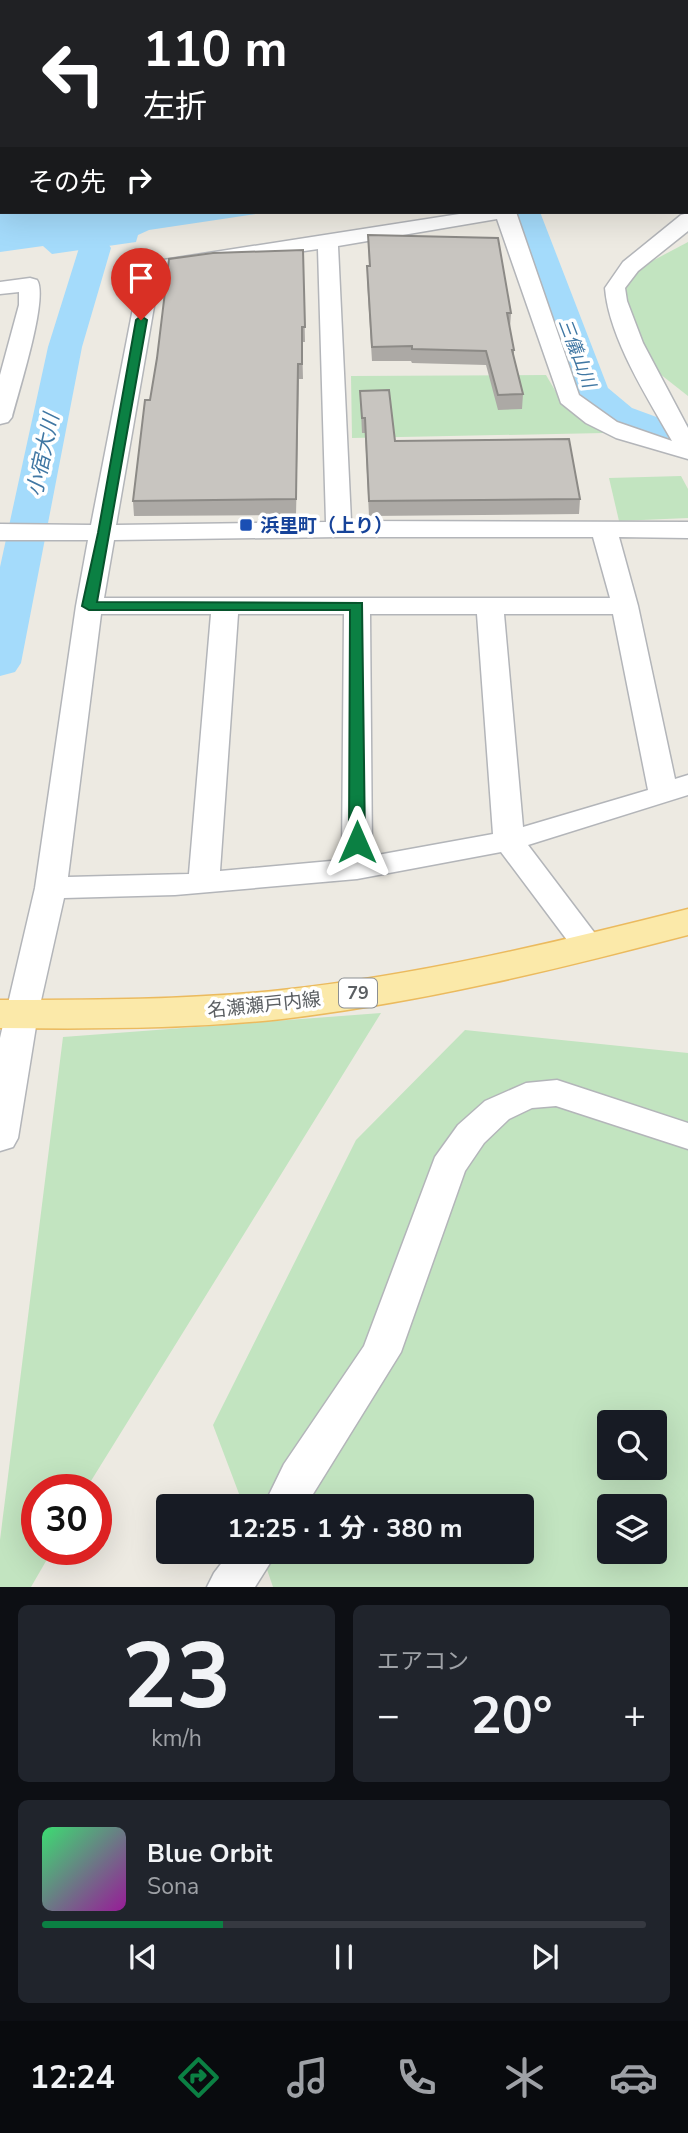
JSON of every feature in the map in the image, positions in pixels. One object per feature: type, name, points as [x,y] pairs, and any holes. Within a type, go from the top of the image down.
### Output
[{"type":"main road","name":"名瀬瀬戸内線","points":[[10,1014],[223,1010],[340,996],[477,974],[688,922]]},
{"type":"street","points":[[0,1138],[10,1014],[51,888],[97,533],[151,267],[328,242],[493,214]]},
{"type":"street","points":[[506,214],[569,398],[578,407],[614,429],[651,443],[688,449]]},
{"type":"street","points":[[688,219],[673,235],[624,272],[615,288],[631,340],[688,449]]},
{"type":"street","points":[[328,242],[339,528]]},
{"type":"street","points":[[0,288],[30,284],[30,305],[0,417]]},
{"type":"street","points":[[0,532],[97,533],[339,528],[688,530]]},
{"type":"street","points":[[51,888],[204,882],[357,869],[509,841],[676,790],[604,530]]},
{"type":"street","points":[[89,606],[625,606]]},
{"type":"street","points":[[357,606],[357,869]]},
{"type":"street","points":[[204,882],[225,607]]},
{"type":"street","points":[[490,607],[509,841],[590,948]]},
{"type":"street","points":[[291,1494],[381,1352],[448,1167],[471,1134],[488,1118],[497,1110],[526,1096],[557,1093],[688,1136]]},
{"type":"street","points":[[229,1587],[247,1564]]},
{"type":"green space","points":[[688,242],[688,396],[641,359],[620,278]]},
{"type":"green space","points":[[546,375],[563,404],[604,433],[352,438],[351,376]]},
{"type":"green space","points":[[681,476],[688,489],[688,518],[619,521],[609,478]]},
{"type":"green space","points":[[381,1013],[95,1474],[21,1474],[21,1565],[44,1565],[31,1587],[0,1587],[0,1540],[63,1037]]},
{"type":"green space","points":[[465,1030],[688,1053],[688,1587],[273,1587],[265,1564],[534,1564],[534,1494],[239,1494],[213,1425],[356,1140]]},
{"type":"water","points":[[0,214],[256,214],[149,230],[138,235],[136,242],[52,254],[43,246],[0,252]]},
{"type":"building","points":[[368,235],[498,238],[511,313],[507,313],[512,350],[523,394],[498,395],[486,351],[412,349],[412,346],[372,347],[367,266],[370,266]]},
{"type":"building","points":[[303,250],[305,327],[302,327],[302,364],[298,364],[296,499],[133,501],[145,400],[150,400],[169,259],[213,253]]},
{"type":"building","points":[[389,390],[395,441],[569,439],[580,499],[369,501],[365,418],[362,418],[360,391]]},
{"type":"waterway","name":"三儀山川","points":[[526,214],[585,379],[594,394],[606,406],[635,422],[688,435]]},
{"type":"waterway","name":"小宿大川","points":[[0,663],[65,347],[95,248]]},
{"type":"place","name":"浜里町（上り）","points":[[246,525]]},
{"type":"route","points":[[141,320],[105,533],[89,606],[357,606],[357,842]]}]
